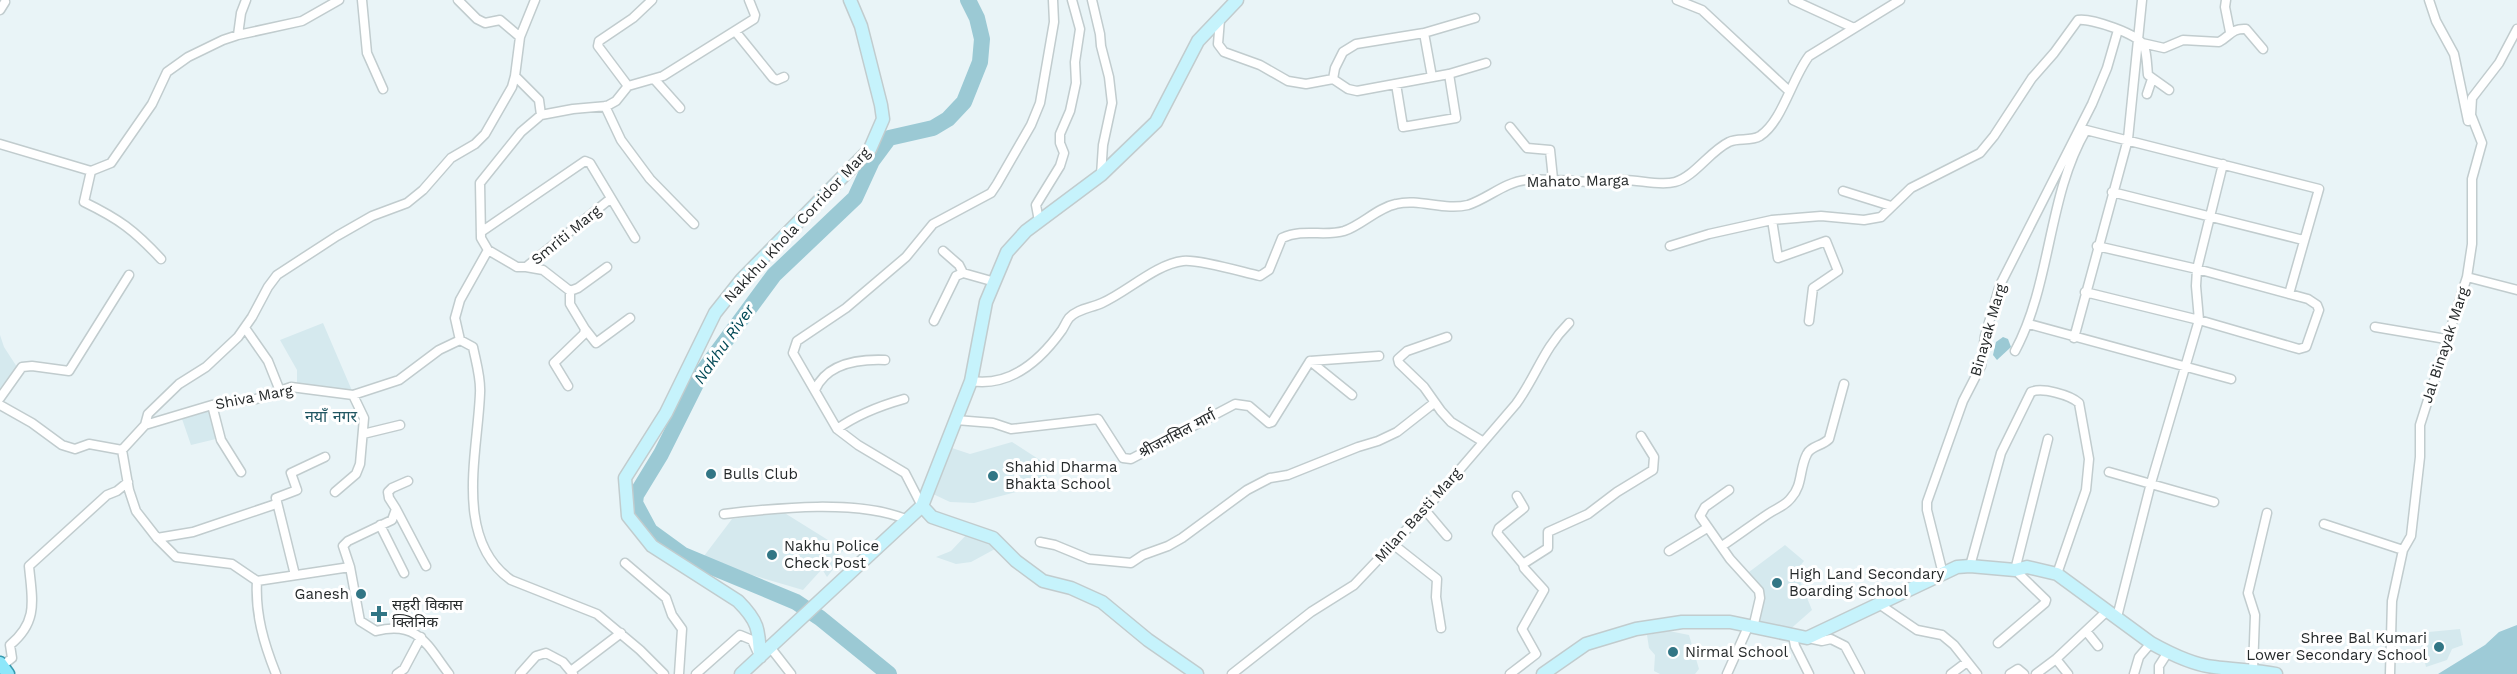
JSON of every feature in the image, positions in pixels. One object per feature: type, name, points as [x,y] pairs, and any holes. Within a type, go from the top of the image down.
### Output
[{"type":"street","points":[[238,35],[241,13],[246,0]]},
{"type":"street","points":[[0,144],[91,171],[111,163],[152,104],[167,72],[188,57],[238,35],[302,21],[339,0]]},
{"type":"street","points":[[362,0],[367,53],[383,88]]},
{"type":"street","points":[[458,0],[477,19],[485,23],[500,20],[520,38]]},
{"type":"street","points":[[122,450],[145,425],[148,414],[179,384],[206,367],[238,337],[268,287],[278,275],[372,216],[407,203],[423,190],[451,158],[475,144],[485,134],[512,87],[520,38],[535,0]]},
{"type":"street","points":[[628,86],[598,46],[599,41],[633,18],[652,0]]},
{"type":"street","points":[[664,674],[621,633],[597,614],[511,580],[500,573],[485,553],[476,519],[471,478],[481,390],[473,347],[459,340],[455,318],[460,300],[488,250],[481,238],[480,183],[521,132],[541,115],[604,106],[616,101],[628,86],[655,80],[754,19],[755,15],[749,0]]},
{"type":"street","name":"Nakkhu Khola Corridor Marg","points":[[760,657],[757,623],[748,611],[738,601],[652,546],[628,516],[625,478],[666,413],[715,313],[742,279],[870,149],[883,119],[861,26],[850,0]]},
{"type":"street","points":[[1053,0],[1054,22],[1040,103],[1031,125],[991,193],[933,224],[906,257],[846,308],[797,341],[793,353],[837,429],[858,445],[905,473],[922,507],[932,517],[993,538],[1016,561],[1043,581],[1071,588],[1102,602],[1148,640],[1197,674]]},
{"type":"street","points":[[1039,221],[1036,205],[1060,166],[1064,153],[1060,143],[1060,134],[1070,111],[1076,83],[1075,62],[1080,29],[1072,0]]},
{"type":"street","points":[[1092,0],[1109,77],[1112,103],[1103,145],[1101,175]]},
{"type":"street","points":[[741,674],[922,507],[971,381],[986,302],[1007,252],[1026,231],[1101,175],[1156,122],[1198,41],[1237,0]]},
{"type":"street","points":[[1677,0],[1702,10],[1789,91]]},
{"type":"street","points":[[1793,0],[1854,28]]},
{"type":"street","name":"Mahato Marga","points":[[971,381],[987,384],[1010,379],[1040,356],[1063,329],[1069,318],[1171,264],[1185,260],[1260,276],[1269,270],[1281,238],[1293,233],[1341,232],[1394,204],[1464,206],[1479,202],[1523,180],[1553,179],[1605,183],[1622,179],[1674,182],[1684,177],[1731,140],[1745,141],[1759,137],[1770,126],[1800,68],[1809,56],[1900,0]]},
{"type":"street","points":[[2074,338],[2097,246],[2128,139],[2140,40],[2142,0]]},
{"type":"street","points":[[2226,0],[2225,8],[2230,32]]},
{"type":"street","points":[[2429,0],[2436,21],[2454,54],[2469,124],[2477,135]]},
{"type":"street","points":[[0,10],[5,2]]},
{"type":"street","points":[[1333,79],[1335,68],[1343,52],[1356,44],[1424,33],[1475,18]]},
{"type":"street","points":[[1220,19],[1218,44],[1224,52],[1260,65],[1288,81],[1306,84],[1333,79],[1348,89],[1357,91],[1449,74],[1486,63]]},
{"type":"street","points":[[1670,246],[1709,234],[1772,220],[1821,216],[1873,220],[1881,217],[1891,206],[1923,181],[1963,164],[1980,153],[1994,136],[2032,78],[2078,20],[2084,19],[2118,30],[2164,48],[2184,40],[2219,42],[2230,32],[2246,29],[2263,49]]},
{"type":"street","name":"Jal Binayak Marg","points":[[2390,674],[2392,601],[2403,550],[2411,536],[2416,506],[2420,425],[2467,277],[2472,244],[2472,179],[2482,143],[2471,115],[2472,98],[2499,63],[2517,29]]},
{"type":"street","name":"Binayak Marg","points":[[1943,574],[1927,502],[1963,401],[1981,366],[1985,336],[2000,285],[2092,104],[2108,68],[2118,30]]},
{"type":"street","points":[[735,31],[773,78],[777,80],[784,77]]},
{"type":"street","points":[[1424,33],[1432,77]]},
{"type":"street","points":[[2140,40],[2148,75],[2169,90]]},
{"type":"street","points":[[1396,84],[1403,127],[1456,118],[1449,74]]},
{"type":"street","points":[[515,76],[539,100],[541,115]]},
{"type":"street","points":[[2147,94],[2152,79]]},
{"type":"street","points":[[655,80],[680,108]]},
{"type":"street","points":[[604,106],[621,140],[650,179],[694,224]]},
{"type":"street","points":[[1510,127],[1527,148],[1550,150],[1553,179]]},
{"type":"street","points":[[2015,351],[2029,324],[2063,186],[2077,146],[2086,130],[2319,189],[2289,294]]},
{"type":"street","points":[[481,232],[585,161],[590,163],[635,238]]},
{"type":"street","points":[[2036,674],[2086,632],[2112,614],[2199,320],[2197,269],[2223,164]]},
{"type":"street","points":[[91,171],[84,202],[107,213],[135,231],[161,259]]},
{"type":"street","points":[[1843,191],[1891,206]]},
{"type":"street","points":[[2112,192],[2303,240]]},
{"type":"street","name":"Smriti Marg","points":[[488,250],[517,267],[526,267],[610,199]]},
{"type":"street","points":[[1772,220],[1778,258],[1826,241],[1838,271],[1813,288],[1809,321]]},
{"type":"street","points":[[2085,292],[2199,320],[2299,350],[2305,349],[2319,307],[2308,299],[2197,269],[2097,246]]},
{"type":"street","points":[[943,251],[959,265],[963,273]]},
{"type":"street","points":[[526,267],[543,270],[570,291]]},
{"type":"street","points":[[570,291],[578,288],[606,267]]},
{"type":"street","points":[[934,321],[956,276],[963,273],[995,282]]},
{"type":"street","points":[[0,398],[22,367],[32,366],[69,371],[129,275]]},
{"type":"street","points":[[2467,277],[2517,290]]},
{"type":"street","points":[[570,291],[570,304],[596,343],[630,318]]},
{"type":"street","name":"Milan Basti Marg","points":[[1232,674],[1311,612],[1354,585],[1394,544],[1516,404],[1532,381],[1546,350],[1569,323]]},
{"type":"street","points":[[2029,324],[2231,379]]},
{"type":"street","points":[[2375,327],[2446,339]]},
{"type":"street","points":[[245,328],[268,361],[280,391]]},
{"type":"street","points":[[568,386],[554,363],[585,329]]},
{"type":"street","points":[[1447,337],[1407,351],[1398,359],[1424,387],[1451,422],[1482,441]]},
{"type":"street","name":"Shiva Marg","points":[[145,425],[212,405],[256,399],[291,387],[353,395],[399,380],[439,350],[459,340]]},
{"type":"street","points":[[1310,361],[1379,356]]},
{"type":"street","points":[[815,390],[820,378],[834,369],[855,361],[885,360]]},
{"type":"street","points":[[1310,361],[1352,395]]},
{"type":"street","name":"श्रीजनसिल मार्ग","points":[[956,420],[993,423],[1011,429],[1098,419],[1122,458],[1131,459],[1235,404],[1249,406],[1269,423],[1272,422],[1310,361]]},
{"type":"street","points":[[1722,546],[1785,505],[1794,495],[1801,479],[1802,464],[1808,452],[1829,439],[1844,384]]},
{"type":"street","points":[[1970,566],[2001,453],[2031,392],[2038,389],[2070,397],[2079,403],[2089,459],[2086,490],[2057,574]]},
{"type":"street","points":[[335,492],[356,474],[360,464],[364,418],[353,395]]},
{"type":"street","points":[[837,429],[853,418],[879,406],[904,399]]},
{"type":"street","points":[[1040,542],[1055,545],[1089,559],[1131,563],[1143,555],[1182,538],[1246,490],[1270,478],[1288,475],[1378,441],[1397,432],[1434,402]]},
{"type":"street","points":[[0,405],[32,423],[62,445],[75,449],[89,444],[122,450]]},
{"type":"street","points":[[212,405],[221,440],[241,472]]},
{"type":"street","points":[[363,434],[400,425]]},
{"type":"street","points":[[1523,564],[1548,548],[1548,532],[1588,514],[1617,492],[1653,470],[1654,457],[1641,436]]},
{"type":"street","points":[[2014,570],[2048,439]]},
{"type":"street","points":[[122,450],[136,511],[157,538],[176,557],[232,564],[257,581],[350,567]]},
{"type":"street","points":[[295,575],[276,504],[278,496],[297,490],[291,473],[325,457]]},
{"type":"street","points":[[2109,472],[2214,502]]},
{"type":"street","points":[[408,481],[388,492],[426,566]]},
{"type":"street","points":[[3,667],[12,658],[10,645],[25,630],[32,614],[29,566],[106,495],[117,491],[128,482]]},
{"type":"street","points":[[1727,674],[1751,627],[1760,598],[1760,591],[1707,528],[1701,512],[1729,490]]},
{"type":"street","points":[[1510,674],[1536,654],[1522,628],[1544,590],[1497,533],[1499,528],[1524,508],[1516,496]]},
{"type":"street","points":[[157,538],[193,532],[276,504]]},
{"type":"street","points":[[724,514],[788,507],[872,510],[893,513],[908,520]]},
{"type":"street","points":[[396,509],[392,520],[348,541],[343,546],[343,552],[350,567],[360,621],[376,631],[392,627],[413,631],[421,637],[449,674]]},
{"type":"street","points":[[1425,510],[1447,536]]},
{"type":"street","points":[[2253,669],[2255,615],[2248,593],[2267,513]]},
{"type":"street","points":[[2324,524],[2403,550]]},
{"type":"street","points":[[380,525],[404,573]]},
{"type":"street","points":[[1669,552],[1707,528]]},
{"type":"street","points":[[1394,544],[1437,579],[1436,597],[1441,628]]},
{"type":"street","points":[[625,563],[666,598],[672,615],[682,628],[679,674]]},
{"type":"street","points":[[1808,638],[1957,567],[2014,570],[2027,567],[2057,574],[2151,643],[2168,652],[2211,667],[2253,669],[2276,674]]},
{"type":"street","points":[[1998,643],[2046,600],[2014,570]]},
{"type":"street","points":[[257,581],[258,615],[267,651],[276,674]]},
{"type":"street","points":[[1879,604],[1908,626],[1942,635],[1977,674]]},
{"type":"street","points":[[1544,674],[1586,644],[1636,629],[1682,622],[1730,622],[1792,636],[1822,641],[1831,639],[1845,646],[1860,674]]},
{"type":"street","points":[[2086,632],[2098,646]]},
{"type":"street","points":[[519,674],[536,656],[546,653],[553,655],[572,672],[621,633]]},
{"type":"street","points":[[696,674],[740,635],[752,640],[760,657]]},
{"type":"street","points":[[1792,636],[1809,674]]},
{"type":"street","points":[[397,674],[404,669],[421,637]]},
{"type":"street","points":[[2134,674],[2139,657],[2151,643]]},
{"type":"street","points":[[770,647],[791,674]]},
{"type":"street","points":[[2159,674],[2160,666],[2168,652]]},
{"type":"street","points":[[2056,659],[2068,674]]},
{"type":"street","points":[[1951,674],[1967,662]]},
{"type":"street","points":[[2010,674],[2018,669],[2024,674]]},
{"type":"shaded area","points":[[323,323],[353,393],[297,383],[297,370],[280,340]]},
{"type":"shaded area","points":[[0,335],[4,347],[17,367],[0,392]]},
{"type":"shaded area","points":[[2003,337],[2008,339],[2011,347],[1997,360],[1993,355],[1996,342]]},
{"type":"shaded area","points":[[212,407],[220,438],[191,445],[181,416]]},
{"type":"shaded area","name":"Shahid Dharma Bhakta School","points":[[1012,442],[1043,462],[1051,489],[1020,491],[974,503],[950,502],[933,494],[949,447],[970,454]]},
{"type":"shaded area","name":"Nakhu Police Check Post","points":[[783,512],[844,550],[834,559],[838,563],[827,577],[822,569],[803,590],[701,560],[732,519]]},
{"type":"shaded area","points":[[968,533],[986,540],[995,549],[971,562],[956,564],[936,557],[951,551]]},
{"type":"shaded area","name":"High Land Secondary Boarding School","points":[[1785,545],[1804,561],[1796,571],[1812,610],[1787,632],[1760,623],[1762,591],[1745,575]]},
{"type":"shaded area","points":[[2517,625],[2517,674],[2438,674],[2485,645],[2499,632]]},
{"type":"shaded area","name":"Shree Bal Kumari Lower Secondary School","points":[[2460,629],[2463,645],[2452,649],[2447,660],[2426,667],[2418,633]]},
{"type":"shaded area","name":"Nirmal School","points":[[1669,631],[1689,635],[1699,669],[1695,674],[1660,674],[1654,671],[1655,655],[1649,648],[1647,635]]},
{"type":"waterway","name":"Nakhu River","points":[[889,674],[820,618],[796,602],[683,555],[650,531],[635,503],[636,495],[661,454],[701,374],[774,275],[855,198],[872,161],[889,138],[933,128],[948,119],[964,102],[980,62],[982,39],[977,18],[968,0]]},
{"type":"place","name":"Bulls Club","points":[[711,474]]},
{"type":"place","name":"Shahid Dharma Bhakta School","points":[[993,476]]},
{"type":"place","name":"Nakhu Police Check Post","points":[[772,555]]},
{"type":"place","name":"High Land Secondary Boarding School","points":[[1777,583]]},
{"type":"place","name":"Ganesh","points":[[361,594]]},
{"type":"place","name":"सहरी विकास क्लिनिक","points":[[379,614]]},
{"type":"place","name":"Shree Bal Kumari Lower Secondary School","points":[[2439,647]]},
{"type":"place","name":"Nirmal School","points":[[1673,652]]},
{"type":"district","name":"नयाँ नगर","points":[[331,416]]}]
